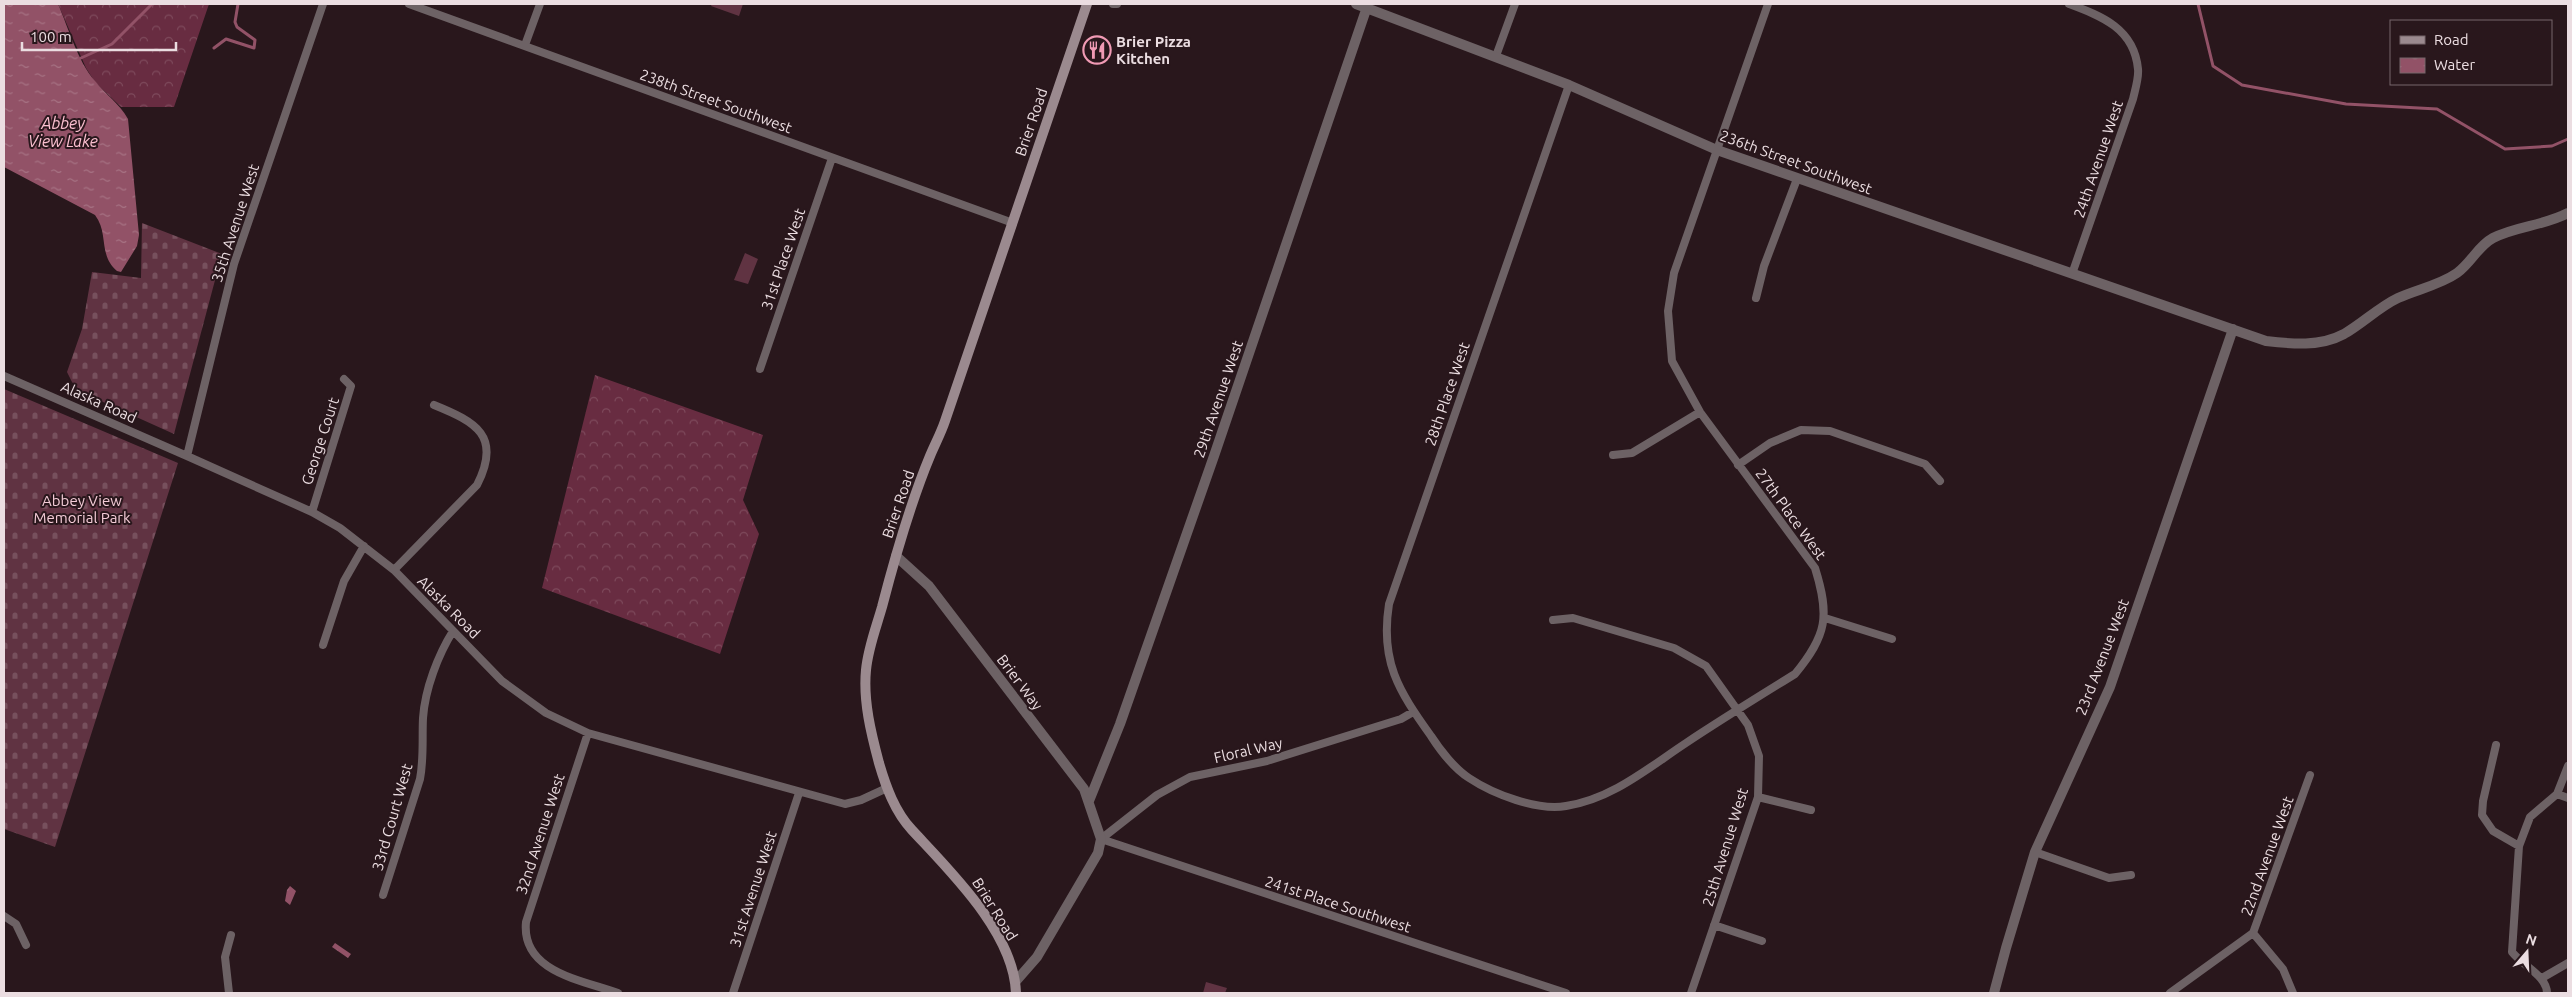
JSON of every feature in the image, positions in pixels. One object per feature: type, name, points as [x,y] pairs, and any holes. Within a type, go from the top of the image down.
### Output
[{"type":"main road","name":"Brier Road","points":[[1016,993],[1016,981],[999,938],[971,892],[911,829],[887,788],[872,738],[866,704],[866,670],[872,637],[896,556],[1087,4]]},
{"type":"street","name":"35th Avenue West","points":[[187,456],[234,264],[323,4]]},
{"type":"street","name":"238th Street Southwest","points":[[409,4],[1013,222]]},
{"type":"street","points":[[525,45],[540,4]]},
{"type":"street","name":"236th Street Southwest","points":[[1356,4],[1367,6],[1568,85],[1717,150],[2266,342],[2289,344],[2318,343],[2343,334],[2396,299],[2440,283],[2459,272],[2493,238],[2523,227],[2550,222],[2568,212]]},
{"type":"street","points":[[1496,56],[1515,4]]},
{"type":"street","name":"27th Place West","points":[[1413,712],[1435,742],[1468,777],[1497,793],[1526,803],[1565,807],[1609,794],[1738,708],[1795,674],[1814,650],[1824,618],[1822,591],[1815,568],[1700,412],[1672,361],[1668,311],[1674,273],[1768,4]]},
{"type":"street","name":"24th Avenue West","points":[[2069,4],[2095,14],[2118,26],[2134,52],[2139,70],[2133,100],[2072,274]]},
{"type":"street","name":"29th Avenue West","points":[[1089,801],[1123,716],[1214,456],[1367,6]]},
{"type":"street","name":"28th Place West","points":[[1413,712],[1392,671],[1388,653],[1385,631],[1389,604],[1568,85]]},
{"type":"street","name":"31st Place West","points":[[760,369],[832,158]]},
{"type":"street","points":[[1756,298],[1764,266],[1797,178]]},
{"type":"street","name":"23rd Avenue West","points":[[1994,993],[2035,852],[2110,686],[2234,330]]},
{"type":"street","name":"Alaska Road","points":[[4,376],[312,512],[340,528],[394,570],[514,689],[546,713],[588,733],[845,804],[861,800],[887,788]]},
{"type":"street","name":"George Court","points":[[312,512],[346,410],[351,386],[344,379]]},
{"type":"street","points":[[394,570],[477,485],[485,470],[488,454],[483,434],[464,417],[434,405]]},
{"type":"street","points":[[1613,455],[1632,453],[1700,412]]},
{"type":"street","points":[[1738,465],[1770,443],[1801,430],[1830,431],[1926,464],[1940,481]]},
{"type":"street","points":[[323,645],[344,581],[364,546]]},
{"type":"street","name":"Brier Way","points":[[896,556],[929,586],[1084,789],[1101,839]]},
{"type":"street","name":"25th Avenue West","points":[[1553,620],[1573,618],[1674,648],[1706,666],[1748,724],[1759,756],[1758,796],[1691,993]]},
{"type":"street","points":[[1824,618],[1892,639]]},
{"type":"street","name":"33rd Court West","points":[[383,895],[420,779],[424,759],[423,716],[428,687],[454,631]]},
{"type":"street","name":"Floral Way","points":[[1101,839],[1157,795],[1190,777],[1301,751],[1401,719],[1413,712]]},
{"type":"street","name":"32nd Avenue West","points":[[588,733],[526,922],[527,945],[535,958],[545,966],[618,993]]},
{"type":"street","points":[[2496,745],[2483,801],[2482,815],[2493,831],[2519,846]]},
{"type":"street","points":[[2547,993],[2542,978],[2521,963],[2512,952],[2519,846],[2530,817],[2557,794],[2568,766]]},
{"type":"street","name":"22nd Avenue West","points":[[2170,993],[2254,933],[2310,776]]},
{"type":"street","name":"31st Avenue West","points":[[733,993],[799,792]]},
{"type":"street","points":[[2557,794],[2568,798]]},
{"type":"street","points":[[1758,796],[1811,810]]},
{"type":"street","points":[[1016,981],[1037,957],[1098,853],[1101,839]]},
{"type":"street","name":"241st Place Southwest","points":[[1101,839],[1566,993]]},
{"type":"street","points":[[2035,852],[2109,878],[2131,874]]},
{"type":"street","points":[[4,916],[16,924],[26,946]]},
{"type":"street","points":[[1714,925],[1762,941]]},
{"type":"street","points":[[2254,933],[2283,969],[2293,993]]},
{"type":"street","points":[[229,993],[225,957],[231,935]]},
{"type":"street","points":[[2542,978],[2568,963]]},
{"type":"green space","points":[[58,4],[209,4],[174,107],[121,107],[95,82],[86,68]]},
{"type":"green space","points":[[712,4],[743,4],[739,16],[711,6]]},
{"type":"green space","points":[[142,223],[222,254],[174,434],[81,392],[72,382],[67,372],[82,329],[92,272],[141,278]]},
{"type":"green space","points":[[745,253],[758,259],[748,284],[734,280]]},
{"type":"green space","points":[[595,375],[763,435],[743,500],[759,534],[720,654],[542,588]]},
{"type":"green space","name":"Abbey View Memorial Park","points":[[4,389],[178,463],[55,847],[4,829]]},
{"type":"green space","points":[[1206,982],[1227,988],[1225,993],[1203,993]]},
{"type":"water","name":"Abbey View Lake","points":[[4,4],[58,4],[83,64],[95,81],[121,108],[128,119],[139,235],[137,246],[121,272],[111,265],[105,251],[102,229],[95,215],[4,167]]},
{"type":"water","points":[[290,886],[296,891],[290,905],[285,901],[287,890]]},
{"type":"water","points":[[335,943],[351,954],[348,958],[332,947]]},
{"type":"waterway","points":[[81,58],[112,44],[152,4]]},
{"type":"waterway","points":[[214,48],[226,39],[254,48],[255,40],[237,27],[235,22],[238,4]]},
{"type":"waterway","points":[[2198,4],[2213,66],[2242,85],[2346,104],[2437,109],[2505,149],[2552,146],[2568,139]]},
{"type":"place","name":"Brier Pizza Kitchen","points":[[1097,50]]}]
